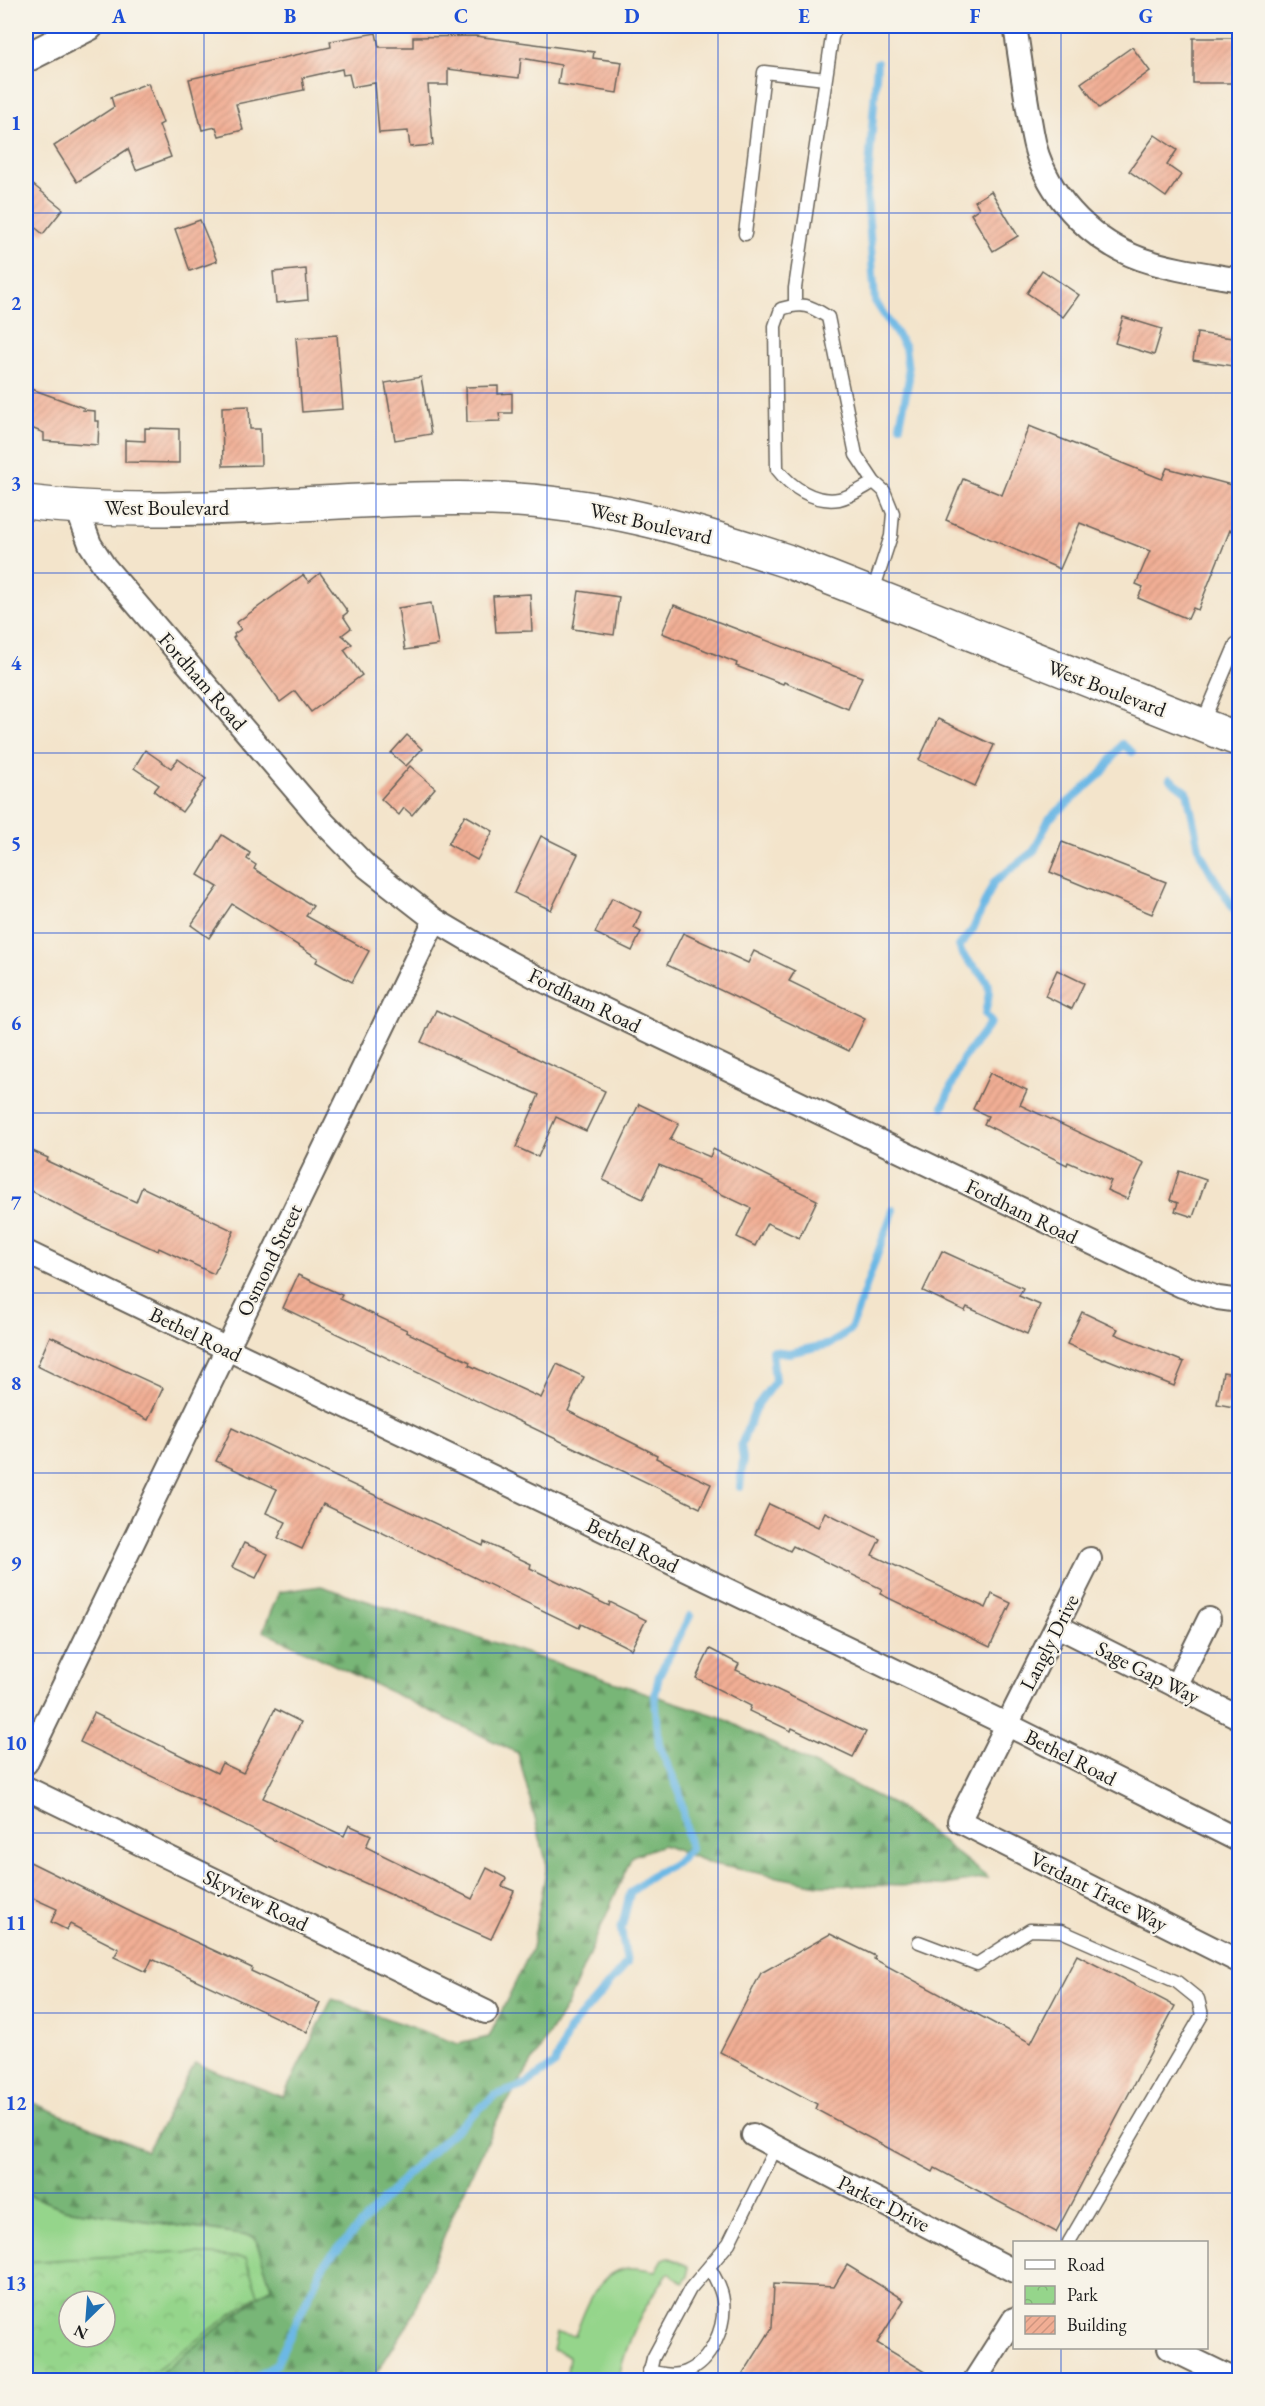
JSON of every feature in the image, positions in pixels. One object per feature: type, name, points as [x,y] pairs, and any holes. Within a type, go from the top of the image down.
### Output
[{"type":"main road","name":"West Boulevard","points":[[26,502],[76,506],[207,508],[494,499],[569,505],[634,516],[711,536],[787,561],[1239,740]]},
{"type":"street","points":[[26,58],[89,26]]},
{"type":"street","points":[[1015,26],[1037,154],[1048,181],[1071,212],[1095,234],[1124,252],[1174,268],[1239,280]]},
{"type":"street","name":"Fordham Road","points":[[76,506],[90,544],[105,567],[301,796],[367,867],[435,920],[536,976],[1067,1233],[1182,1286],[1218,1298],[1239,1301]]},
{"type":"street","name":"Osmond Street","points":[[26,1763],[435,920]]},
{"type":"street","name":"Bethel Road","points":[[26,1252],[1008,1725],[1239,1841]]},
{"type":"street","name":"Langly Drive","points":[[959,1821],[1090,1559]]},
{"type":"street","points":[[1176,1686],[1209,1619]]},
{"type":"street","name":"Sage Gap Way","points":[[1057,1626],[1239,1718]]},
{"type":"street","name":"Skyview Road","points":[[26,1788],[486,2012]]},
{"type":"street","name":"Verdant Trace Way","points":[[959,1821],[1239,1962]]},
{"type":"street","name":"Parker Drive","points":[[753,2135],[1013,2270]]},
{"type":"street","points":[[975,2380],[1013,2321]]},
{"type":"street","points":[[1171,2349],[1235,2380]]},
{"type":"lane","points":[[795,304],[795,288],[831,37],[837,26]]},
{"type":"lane","points":[[745,234],[764,72],[825,79]]},
{"type":"lane","points":[[872,595],[891,536],[893,513],[884,491],[874,482],[856,455],[828,317],[811,306],[795,304],[782,309],[776,326],[777,469],[787,482],[820,499],[840,499],[874,482]]},
{"type":"lane","points":[[1202,724],[1239,641]]},
{"type":"lane","points":[[920,1942],[977,1964],[1030,1930],[1061,1930],[1177,1982],[1198,1999],[1202,2015],[1070,2241]]},
{"type":"lane","points":[[708,2267],[717,2280],[723,2302],[718,2337],[699,2363],[687,2372],[649,2376],[654,2358],[690,2289],[708,2267],[729,2242],[776,2147]]},
{"type":"green space","points":[[321,1586],[720,1717],[898,1807],[988,1878],[939,1886],[818,1885],[713,1864],[663,1845],[632,1856],[567,2005],[499,2116],[454,2212],[410,2321],[372,2380],[158,2380],[163,2371],[271,2287],[255,2237],[65,2209],[26,2194],[26,2100],[147,2151],[195,2063],[283,2097],[332,1999],[458,2044],[489,2037],[532,1948],[547,1865],[518,1753],[263,1631],[279,1592]]},
{"type":"green space","points":[[26,2194],[65,2209],[255,2237],[272,2287],[163,2371],[158,2380],[26,2380]]},
{"type":"green space","points":[[176,2252],[246,2258],[258,2295],[153,2372],[148,2380],[26,2380],[26,2262]]},
{"type":"green space","points":[[668,2257],[688,2266],[688,2277],[683,2283],[669,2273],[651,2298],[626,2351],[618,2380],[566,2380],[569,2356],[553,2350],[557,2333],[575,2336],[593,2294],[608,2277],[628,2268],[656,2271],[663,2259]]},
{"type":"building","points":[[376,33],[379,47],[413,47],[413,37],[476,36],[594,52],[593,58],[622,62],[617,93],[558,84],[561,65],[521,58],[519,78],[448,69],[448,85],[428,85],[433,145],[410,147],[408,131],[379,133],[375,83],[352,87],[349,74],[343,75],[342,69],[302,78],[304,90],[236,104],[243,130],[219,136],[216,127],[202,130],[189,79],[331,47],[330,41]]},
{"type":"building","points":[[1193,38],[1236,38],[1236,83],[1193,83]]},
{"type":"building","points":[[1132,47],[1150,71],[1099,108],[1081,83]]},
{"type":"building","points":[[148,83],[163,123],[159,125],[171,157],[136,170],[128,149],[77,182],[54,146],[114,107],[111,97]]},
{"type":"building","points":[[1155,135],[1177,150],[1167,165],[1181,175],[1166,197],[1129,171]]},
{"type":"building","points":[[26,179],[63,209],[43,234],[26,220]]},
{"type":"building","points":[[991,191],[1018,236],[993,251],[971,214],[979,208],[975,201]]},
{"type":"building","points":[[200,220],[217,261],[190,271],[175,229]]},
{"type":"building","points":[[306,269],[308,300],[276,303],[273,272]]},
{"type":"building","points":[[1042,270],[1079,295],[1063,317],[1027,293]]},
{"type":"building","points":[[1123,317],[1162,329],[1154,355],[1115,343]]},
{"type":"building","points":[[1197,333],[1239,339],[1239,367],[1193,360]]},
{"type":"building","points":[[337,335],[343,409],[302,412],[296,338]]},
{"type":"building","points":[[421,377],[431,434],[395,440],[385,383]]},
{"type":"building","points":[[498,386],[498,394],[512,393],[512,413],[499,413],[500,421],[467,422],[466,387]]},
{"type":"building","points":[[26,387],[84,408],[83,410],[95,411],[95,421],[99,421],[98,445],[44,441],[44,433],[26,426]]},
{"type":"building","points":[[249,406],[250,429],[260,429],[261,465],[223,466],[222,407]]},
{"type":"building","points":[[1029,426],[1162,479],[1167,468],[1239,487],[1239,534],[1230,530],[1198,610],[1193,608],[1188,619],[1138,598],[1143,587],[1136,584],[1150,551],[1080,523],[1060,569],[946,520],[963,479],[1002,495]]},
{"type":"building","points":[[145,428],[179,429],[179,463],[125,462],[125,440],[145,441]]},
{"type":"building","points":[[320,573],[348,612],[343,616],[351,628],[342,635],[352,644],[344,650],[362,675],[311,712],[295,691],[280,702],[233,638],[234,634],[241,629],[236,623],[303,575],[309,582]]},
{"type":"building","points":[[579,591],[619,597],[614,635],[573,629]]},
{"type":"building","points":[[530,594],[532,631],[496,632],[493,596]]},
{"type":"building","points":[[431,603],[438,645],[405,650],[398,608]]},
{"type":"building","points":[[674,605],[862,677],[848,709],[784,682],[783,684],[736,666],[737,663],[662,633]]},
{"type":"building","points":[[938,719],[994,745],[975,786],[919,760]]},
{"type":"building","points":[[407,735],[422,749],[406,766],[391,753]]},
{"type":"building","points":[[145,750],[171,768],[178,759],[206,779],[182,812],[154,791],[159,785],[134,768]]},
{"type":"building","points":[[410,766],[435,788],[412,815],[404,808],[399,815],[381,799]]},
{"type":"building","points":[[465,815],[493,831],[477,860],[448,844]]},
{"type":"building","points":[[222,835],[250,853],[247,859],[256,865],[254,869],[313,906],[306,916],[369,951],[352,982],[316,962],[318,958],[232,904],[209,938],[191,925],[218,887],[198,875]]},
{"type":"building","points":[[541,836],[578,854],[551,910],[514,893]]},
{"type":"building","points":[[1062,842],[1166,882],[1152,914],[1050,872]]},
{"type":"building","points":[[612,898],[641,912],[634,928],[641,932],[632,951],[595,933]]},
{"type":"building","points":[[683,933],[748,963],[754,951],[795,971],[789,981],[865,1018],[849,1051],[667,965]]},
{"type":"building","points":[[1057,970],[1084,983],[1072,1009],[1045,996]]},
{"type":"building","points":[[436,1010],[605,1091],[586,1131],[556,1117],[538,1157],[516,1147],[539,1095],[421,1042]]},
{"type":"building","points":[[990,1073],[1027,1090],[1020,1105],[1144,1163],[1127,1199],[1107,1190],[1111,1181],[1068,1162],[1067,1165],[984,1124],[988,1116],[973,1109]]},
{"type":"building","points":[[639,1104],[679,1123],[670,1140],[710,1157],[713,1149],[817,1200],[799,1238],[767,1223],[755,1246],[737,1237],[751,1208],[698,1181],[659,1165],[643,1199],[603,1180]]},
{"type":"building","points":[[26,1148],[48,1158],[47,1161],[136,1202],[142,1187],[234,1231],[214,1274],[159,1248],[158,1251],[86,1219],[26,1188]]},
{"type":"building","points":[[1179,1171],[1206,1180],[1193,1217],[1175,1211],[1178,1203],[1170,1200]]},
{"type":"building","points":[[942,1251],[1023,1288],[1019,1296],[1040,1305],[1027,1334],[967,1307],[965,1311],[923,1291]]},
{"type":"building","points":[[298,1275],[342,1295],[340,1299],[470,1362],[469,1365],[541,1398],[557,1364],[584,1377],[568,1411],[657,1455],[656,1458],[711,1484],[700,1508],[283,1308]]},
{"type":"building","points":[[1082,1312],[1118,1329],[1115,1334],[1184,1362],[1174,1386],[1067,1344]]},
{"type":"building","points":[[50,1336],[163,1388],[148,1420],[37,1366]]},
{"type":"building","points":[[1223,1372],[1239,1375],[1239,1408],[1217,1404]]},
{"type":"building","points":[[232,1428],[483,1546],[484,1542],[531,1564],[530,1568],[609,1606],[610,1602],[646,1620],[631,1649],[581,1624],[579,1628],[323,1504],[302,1549],[278,1538],[286,1522],[266,1513],[277,1489],[216,1461]]},
{"type":"building","points":[[769,1504],[818,1527],[825,1512],[880,1539],[872,1555],[986,1608],[992,1594],[1011,1603],[990,1647],[880,1594],[882,1589],[793,1546],[790,1551],[755,1534]]},
{"type":"building","points":[[244,1543],[268,1554],[256,1578],[232,1567]]},
{"type":"building","points":[[710,1649],[739,1664],[736,1670],[866,1732],[853,1757],[792,1728],[791,1731],[749,1711],[751,1706],[696,1678]]},
{"type":"building","points":[[275,1709],[301,1722],[263,1798],[344,1836],[349,1825],[371,1835],[366,1847],[472,1899],[487,1868],[506,1878],[502,1886],[514,1891],[491,1939],[329,1867],[202,1805],[203,1801],[80,1742],[94,1713],[217,1773],[222,1763],[243,1773]]},
{"type":"building","points":[[26,1860],[320,2003],[307,2032],[152,1959],[146,1972],[114,1957],[119,1949],[70,1924],[67,1930],[51,1922],[57,1909],[26,1895]]},
{"type":"building","points":[[830,1934],[875,1956],[874,1959],[1031,2043],[1077,1955],[1175,2006],[1056,2232],[935,2168],[933,2172],[815,2109],[817,2104],[720,2052],[761,1973]]},
{"type":"building","points":[[847,2265],[904,2300],[877,2343],[939,2380],[754,2380],[743,2374],[772,2328],[774,2284],[834,2287]]},
{"type":"waterway","points":[[877,63],[867,195],[875,301],[905,347],[909,378],[900,425]]},
{"type":"waterway","points":[[943,1106],[963,1059],[991,1022],[985,1015],[989,993],[987,983],[980,972],[965,958],[959,946],[973,929],[994,882],[1034,851],[1049,819],[1102,773],[1122,744],[1132,752]]},
{"type":"waterway","points":[[1170,779],[1187,792],[1200,852],[1240,918]]},
{"type":"waterway","points":[[740,1487],[743,1459],[741,1445],[756,1407],[775,1381],[772,1351],[789,1353],[830,1344],[851,1329],[893,1210]]},
{"type":"waterway","points":[[251,2380],[276,2365],[324,2264],[417,2164],[494,2096],[525,2085],[555,2064],[569,2030],[627,1963],[621,1930],[630,1893],[650,1876],[676,1863],[690,1849],[679,1791],[659,1745],[655,1695],[659,1675],[690,1616]]}]
